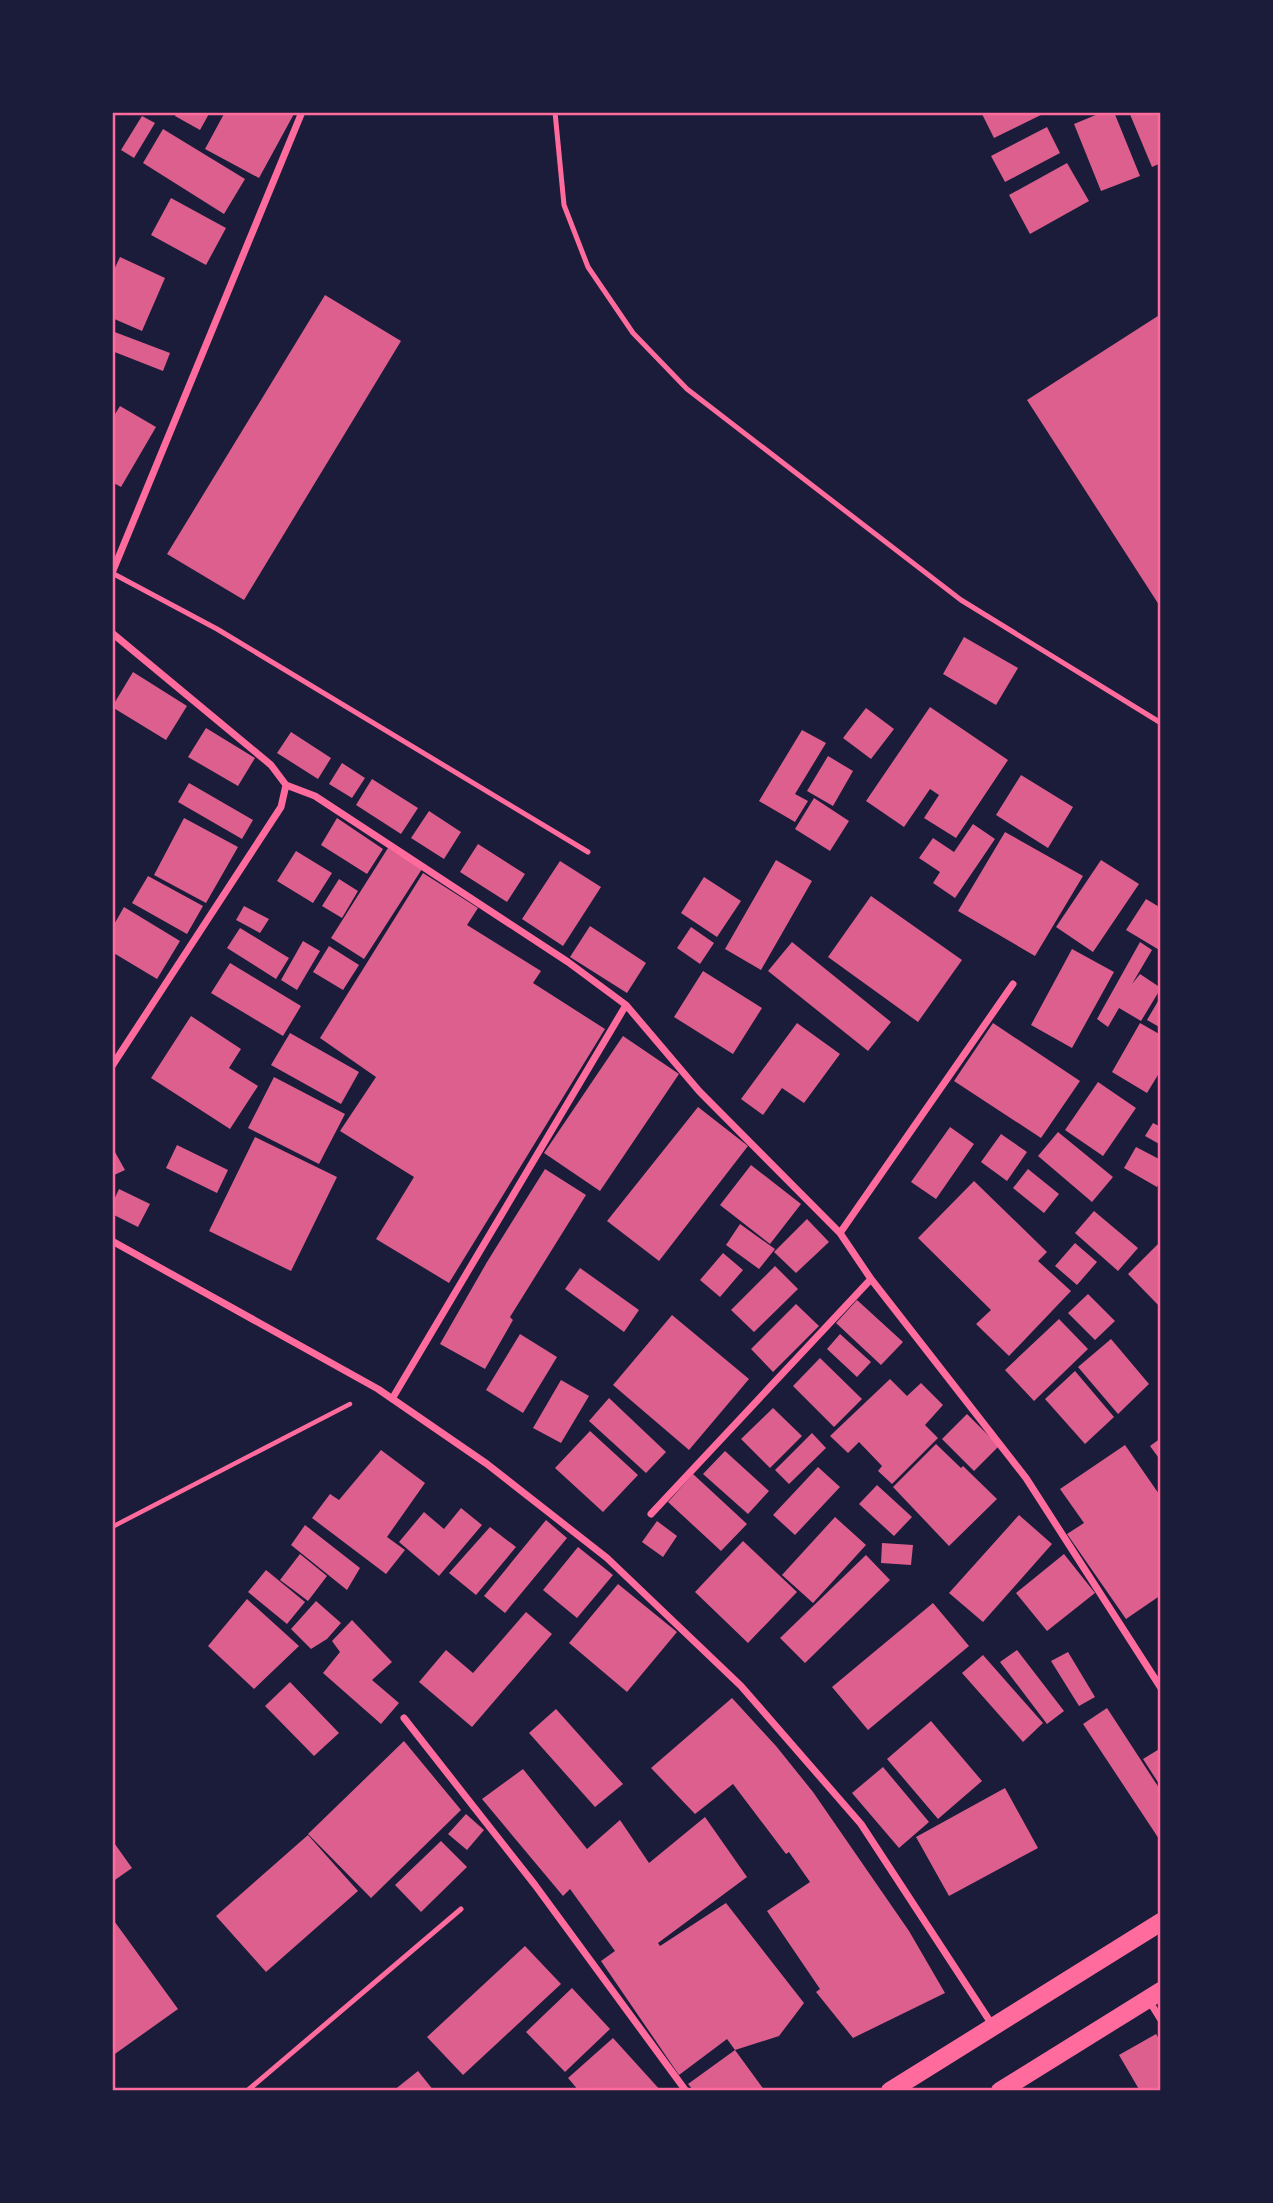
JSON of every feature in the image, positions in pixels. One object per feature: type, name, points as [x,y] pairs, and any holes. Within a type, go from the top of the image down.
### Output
[{"type":"main road","points":[[890,2091],[1161,1922]]},
{"type":"main road","points":[[1000,2091],[1154,1995]]},
{"type":"street","points":[[112,573],[302,112]]},
{"type":"street","points":[[112,634],[271,765],[286,785],[315,796],[556,955],[626,1005],[699,1091],[840,1233],[872,1279],[1026,1478],[1161,1688]]},
{"type":"street","points":[[112,1066],[281,807],[286,785]]},
{"type":"street","points":[[840,1233],[1013,984]]},
{"type":"street","points":[[392,1399],[626,1005]]},
{"type":"street","points":[[112,1241],[378,1389],[486,1464],[607,1558],[741,1686],[861,1824],[993,2026]]},
{"type":"street","points":[[651,1514],[872,1279]]},
{"type":"street","points":[[404,1718],[536,1885],[685,2091]]},
{"type":"street","points":[[1154,1995],[1161,2020]]},
{"type":"lane","points":[[555,112],[564,205],[588,267],[634,333],[687,389],[961,600],[1161,723]]},
{"type":"lane","points":[[112,573],[217,629],[588,852]]},
{"type":"lane","points":[[247,2091],[461,1909]]},
{"type":"path","points":[[112,1527],[378,1389]]},
{"type":"building","points":[[177,112],[210,112],[200,130],[175,116]]},
{"type":"building","points":[[225,112],[295,112],[259,178],[205,149]]},
{"type":"building","points":[[981,112],[1047,112],[994,138]]},
{"type":"building","points":[[1103,112],[1114,112],[1140,176],[1101,191],[1074,124]]},
{"type":"building","points":[[1129,112],[1161,112],[1161,163],[1152,167]]},
{"type":"building","points":[[142,116],[155,123],[134,158],[121,150]]},
{"type":"building","points":[[1047,127],[1060,153],[1005,182],[991,156]]},
{"type":"building","points":[[163,129],[245,179],[224,214],[143,163]]},
{"type":"building","points":[[1067,163],[1089,201],[1030,234],[1009,195]]},
{"type":"building","points":[[171,198],[226,228],[206,265],[151,235]]},
{"type":"building","points":[[120,257],[165,278],[142,331],[112,318],[112,274]]},
{"type":"building","points":[[325,295],[401,341],[244,600],[167,554]]},
{"type":"building","points":[[1161,314],[1161,608],[1027,400]]},
{"type":"building","points":[[112,331],[170,353],[163,371],[112,351]]},
{"type":"building","points":[[120,406],[156,427],[121,487],[112,482],[112,419]]},
{"type":"building","points":[[964,637],[1018,668],[996,705],[943,674]]},
{"type":"building","points":[[133,672],[187,706],[166,740],[112,707]]},
{"type":"building","points":[[930,707],[1008,760],[956,838],[924,818],[939,795],[930,789],[904,827],[866,801]]},
{"type":"building","points":[[866,708],[894,729],[871,759],[843,738]]},
{"type":"building","points":[[206,728],[255,758],[238,786],[188,757]]},
{"type":"building","points":[[802,730],[826,743],[795,794],[808,801],[795,822],[759,801]]},
{"type":"building","points":[[291,732],[331,758],[318,779],[277,753]]},
{"type":"building","points":[[828,756],[853,771],[833,806],[807,791]]},
{"type":"building","points":[[342,763],[365,778],[352,798],[329,784]]},
{"type":"building","points":[[1021,775],[1073,807],[1048,848],[996,815]]},
{"type":"building","points":[[372,779],[418,808],[401,834],[356,805]]},
{"type":"building","points":[[189,783],[253,820],[242,839],[178,802]]},
{"type":"building","points":[[814,798],[849,821],[830,851],[795,829]]},
{"type":"building","points":[[429,811],[461,832],[444,859],[411,838]]},
{"type":"building","points":[[184,818],[238,847],[206,903],[154,875]]},
{"type":"building","points":[[337,818],[383,849],[367,874],[321,845]]},
{"type":"building","points":[[973,824],[995,839],[955,898],[933,883],[940,872],[919,858],[933,838],[954,852]]},
{"type":"building","points":[[1005,832],[1083,876],[1035,956],[958,911]]},
{"type":"building","points":[[478,844],[525,874],[507,902],[460,872]]},
{"type":"building","points":[[388,848],[422,869],[364,959],[331,938]]},
{"type":"building","points":[[296,851],[332,873],[313,903],[277,881]]},
{"type":"building","points":[[776,860],[812,881],[761,970],[725,949]]},
{"type":"building","points":[[1101,860],[1139,884],[1093,952],[1056,927]]},
{"type":"building","points":[[560,861],[601,887],[563,946],[522,919]]},
{"type":"building","points":[[423,873],[478,908],[467,925],[541,971],[533,983],[605,1029],[449,1283],[376,1239],[414,1177],[340,1131],[376,1077],[320,1038]]},
{"type":"building","points":[[148,876],[203,906],[187,934],[132,903]]},
{"type":"building","points":[[704,877],[741,901],[717,937],[681,913]]},
{"type":"building","points":[[339,879],[358,891],[342,918],[322,906]]},
{"type":"building","points":[[871,896],[962,960],[918,1022],[828,957]]},
{"type":"building","points":[[1146,899],[1161,908],[1161,951],[1126,930]]},
{"type":"building","points":[[244,906],[269,919],[260,933],[236,920]]},
{"type":"building","points":[[124,907],[180,941],[157,979],[112,952],[112,928]]},
{"type":"building","points":[[590,926],[646,963],[627,993],[570,957]]},
{"type":"building","points":[[691,927],[714,943],[700,964],[677,948]]},
{"type":"building","points":[[240,928],[289,958],[276,979],[227,948]]},
{"type":"building","points":[[303,941],[320,951],[297,990],[281,980]]},
{"type":"building","points":[[792,942],[891,1022],[868,1051],[768,971]]},
{"type":"building","points":[[1140,942],[1152,950],[1132,984],[1140,974],[1161,988],[1141,1021],[1119,1008],[1108,1027],[1097,1019]]},
{"type":"building","points":[[329,946],[359,965],[343,990],[313,972]]},
{"type":"building","points":[[1072,949],[1114,972],[1072,1048],[1031,1025]]},
{"type":"building","points":[[230,963],[301,1006],[283,1036],[211,993]]},
{"type":"building","points":[[703,971],[762,1008],[733,1054],[674,1017]]},
{"type":"building","points":[[1161,996],[1161,1028],[1147,1020]]},
{"type":"building","points":[[191,1016],[241,1049],[229,1068],[258,1086],[230,1129],[151,1078]]},
{"type":"building","points":[[797,1023],[840,1054],[804,1103],[782,1088],[763,1115],[741,1099]]},
{"type":"building","points":[[993,1023],[1080,1081],[1041,1138],[954,1081]]},
{"type":"building","points":[[1140,1023],[1161,1035],[1161,1070],[1147,1093],[1112,1072]]},
{"type":"building","points":[[290,1033],[359,1072],[341,1104],[271,1065]]},
{"type":"building","points":[[623,1036],[679,1074],[600,1191],[544,1153]]},
{"type":"building","points":[[274,1077],[345,1114],[319,1164],[248,1128]]},
{"type":"building","points":[[1098,1082],[1136,1108],[1103,1156],[1065,1130]]},
{"type":"building","points":[[698,1107],[748,1146],[659,1261],[607,1221]]},
{"type":"building","points":[[1153,1123],[1161,1127],[1161,1145],[1145,1136]]},
{"type":"building","points":[[950,1127],[974,1144],[936,1199],[911,1182]]},
{"type":"building","points":[[1058,1132],[1113,1177],[1092,1202],[1038,1156]]},
{"type":"building","points":[[1001,1134],[1027,1152],[1007,1181],[981,1162]]},
{"type":"building","points":[[255,1137],[337,1177],[291,1271],[209,1231]]},
{"type":"building","points":[[177,1145],[228,1170],[217,1193],[166,1168]]},
{"type":"building","points":[[1136,1147],[1161,1160],[1161,1180],[1157,1187],[1124,1168]]},
{"type":"building","points":[[115,1152],[125,1170],[112,1176],[112,1154]]},
{"type":"building","points":[[751,1165],[801,1204],[770,1244],[720,1205]]},
{"type":"building","points":[[545,1169],[586,1195],[510,1317],[513,1320],[485,1369],[440,1344]]},
{"type":"building","points":[[1028,1169],[1059,1194],[1044,1213],[1013,1188]]},
{"type":"building","points":[[974,1181],[1047,1252],[1038,1261],[1071,1291],[1009,1356],[976,1324],[991,1310],[918,1238]]},
{"type":"building","points":[[119,1189],[150,1204],[138,1227],[112,1214],[112,1204]]},
{"type":"building","points":[[1094,1211],[1138,1248],[1118,1271],[1075,1233]]},
{"type":"building","points":[[807,1219],[829,1242],[796,1273],[774,1252]]},
{"type":"building","points":[[740,1224],[775,1249],[759,1269],[726,1245]]},
{"type":"building","points":[[1161,1241],[1161,1308],[1128,1274]]},
{"type":"building","points":[[1075,1243],[1097,1262],[1077,1285],[1055,1266]]},
{"type":"building","points":[[723,1253],[743,1270],[720,1297],[700,1280]]},
{"type":"building","points":[[775,1266],[798,1289],[754,1332],[731,1310]]},
{"type":"building","points":[[580,1268],[639,1310],[624,1332],[565,1289]]},
{"type":"building","points":[[1088,1294],[1115,1321],[1095,1340],[1068,1313]]},
{"type":"building","points":[[857,1300],[903,1342],[881,1365],[836,1323]]},
{"type":"building","points":[[796,1304],[819,1326],[773,1372],[751,1349]]},
{"type":"building","points":[[672,1315],[749,1379],[689,1450],[613,1385]]},
{"type":"building","points":[[1059,1319],[1088,1349],[1034,1401],[1005,1370]]},
{"type":"building","points":[[520,1334],[557,1357],[523,1413],[486,1390]]},
{"type":"building","points":[[840,1334],[871,1362],[857,1377],[827,1349]]},
{"type":"building","points":[[1111,1339],[1149,1384],[1118,1414],[1078,1367]]},
{"type":"building","points":[[820,1358],[862,1399],[834,1427],[793,1386]]},
{"type":"building","points":[[1075,1371],[1114,1417],[1085,1444],[1045,1399]]},
{"type":"building","points":[[890,1379],[907,1396],[921,1383],[943,1405],[925,1425],[938,1438],[892,1484],[878,1471],[882,1466],[859,1442],[848,1453],[830,1436]]},
{"type":"building","points":[[561,1380],[589,1396],[561,1443],[533,1428]]},
{"type":"building","points":[[609,1398],[666,1452],[646,1473],[589,1421]]},
{"type":"building","points":[[773,1408],[802,1436],[770,1468],[741,1439]]},
{"type":"building","points":[[967,1414],[999,1446],[974,1471],[942,1439]]},
{"type":"building","points":[[590,1431],[638,1475],[603,1512],[555,1468]]},
{"type":"building","points":[[812,1433],[826,1448],[789,1484],[775,1470]]},
{"type":"building","points":[[1161,1438],[1161,1461],[1150,1446]]},
{"type":"building","points":[[936,1444],[997,1499],[949,1546],[893,1487]]},
{"type":"building","points":[[1125,1445],[1159,1494],[1161,1492],[1161,1595],[1126,1619],[1067,1534],[1084,1523],[1060,1489]]},
{"type":"building","points":[[381,1450],[425,1483],[387,1537],[405,1550],[386,1574],[312,1518],[330,1494],[339,1500]]},
{"type":"building","points":[[725,1451],[769,1491],[748,1514],[703,1474]]},
{"type":"building","points":[[818,1467],[840,1487],[795,1535],[773,1515]]},
{"type":"building","points":[[693,1474],[747,1524],[721,1551],[668,1502]]},
{"type":"building","points":[[877,1485],[912,1517],[894,1536],[859,1504]]},
{"type":"building","points":[[461,1508],[482,1525],[439,1576],[399,1542],[424,1512],[444,1529]]},
{"type":"building","points":[[1019,1515],[1052,1544],[983,1622],[949,1593]]},
{"type":"building","points":[[835,1517],[866,1545],[813,1603],[782,1575]]},
{"type":"building","points":[[546,1520],[567,1538],[505,1613],[484,1596]]},
{"type":"building","points":[[657,1521],[677,1536],[663,1557],[642,1542]]},
{"type":"building","points":[[305,1525],[360,1568],[347,1590],[291,1545]]},
{"type":"building","points":[[490,1527],[516,1547],[476,1595],[449,1573]]},
{"type":"building","points":[[743,1541],[797,1592],[748,1643],[695,1592]]},
{"type":"building","points":[[882,1543],[913,1545],[911,1565],[881,1563]]},
{"type":"building","points":[[578,1547],[613,1575],[577,1618],[543,1590]]},
{"type":"building","points":[[300,1554],[327,1576],[308,1601],[280,1580]]},
{"type":"building","points":[[1064,1554],[1095,1593],[1047,1631],[1016,1593]]},
{"type":"building","points":[[866,1555],[890,1580],[805,1663],[780,1638]]},
{"type":"building","points":[[266,1570],[305,1602],[287,1624],[248,1592]]},
{"type":"building","points":[[618,1584],[677,1632],[627,1692],[569,1643]]},
{"type":"building","points":[[247,1599],[299,1646],[254,1689],[208,1646]]},
{"type":"building","points":[[316,1601],[341,1623],[327,1639],[311,1649],[291,1629]]},
{"type":"building","points":[[933,1603],[969,1646],[868,1730],[832,1687]]},
{"type":"building","points":[[526,1612],[552,1634],[472,1727],[419,1682],[446,1650],[473,1673]]},
{"type":"building","points":[[352,1620],[392,1662],[372,1680],[399,1703],[381,1724],[323,1673],[340,1652],[332,1641]]},
{"type":"building","points":[[1017,1650],[1064,1711],[1047,1724],[1000,1662]]},
{"type":"building","points":[[1068,1652],[1095,1697],[1079,1706],[1051,1661]]},
{"type":"building","points":[[983,1655],[1043,1723],[1023,1742],[962,1673]]},
{"type":"building","points":[[290,1682],[339,1733],[314,1756],[265,1706]]},
{"type":"building","points":[[732,1698],[813,1792],[909,1931],[945,1993],[853,2038],[816,1992],[820,1989],[767,1911],[810,1882],[789,1852],[786,1854],[733,1784],[695,1814],[651,1768]]},
{"type":"building","points":[[1107,1708],[1161,1791],[1161,1842],[1083,1724]]},
{"type":"building","points":[[556,1709],[623,1784],[595,1807],[529,1733]]},
{"type":"building","points":[[931,1721],[982,1781],[938,1819],[887,1759]]},
{"type":"building","points":[[404,1741],[461,1810],[371,1898],[308,1834]]},
{"type":"building","points":[[1161,1748],[1161,1787],[1143,1759]]},
{"type":"building","points":[[883,1767],[929,1822],[899,1848],[852,1793]]},
{"type":"building","points":[[523,1769],[587,1849],[620,1820],[649,1863],[705,1817],[747,1877],[658,1943],[660,1946],[726,1903],[804,2003],[779,2036],[735,2050],[727,2039],[679,2075],[601,1961],[615,1951],[570,1889],[563,1896],[482,1799]]},
{"type":"building","points":[[1005,1788],[1038,1848],[949,1896],[916,1837]]},
{"type":"building","points":[[466,1814],[484,1830],[467,1850],[448,1834]]},
{"type":"building","points":[[308,1835],[358,1891],[266,1972],[216,1916]]},
{"type":"building","points":[[112,1840],[132,1868],[112,1882]]},
{"type":"building","points":[[441,1841],[467,1867],[421,1912],[395,1885]]},
{"type":"building","points":[[112,1918],[178,2009],[112,2056]]},
{"type":"building","points":[[525,1946],[561,1984],[463,2075],[427,2037]]},
{"type":"building","points":[[572,1988],[610,2029],[565,2072],[526,2032]]},
{"type":"building","points":[[1156,2034],[1161,2042],[1161,2091],[1140,2091],[1119,2055]]},
{"type":"building","points":[[613,2038],[661,2091],[579,2091],[568,2078]]},
{"type":"building","points":[[735,2050],[765,2091],[694,2091],[688,2084]]},
{"type":"building","points":[[418,2071],[434,2091],[393,2091]]}]
